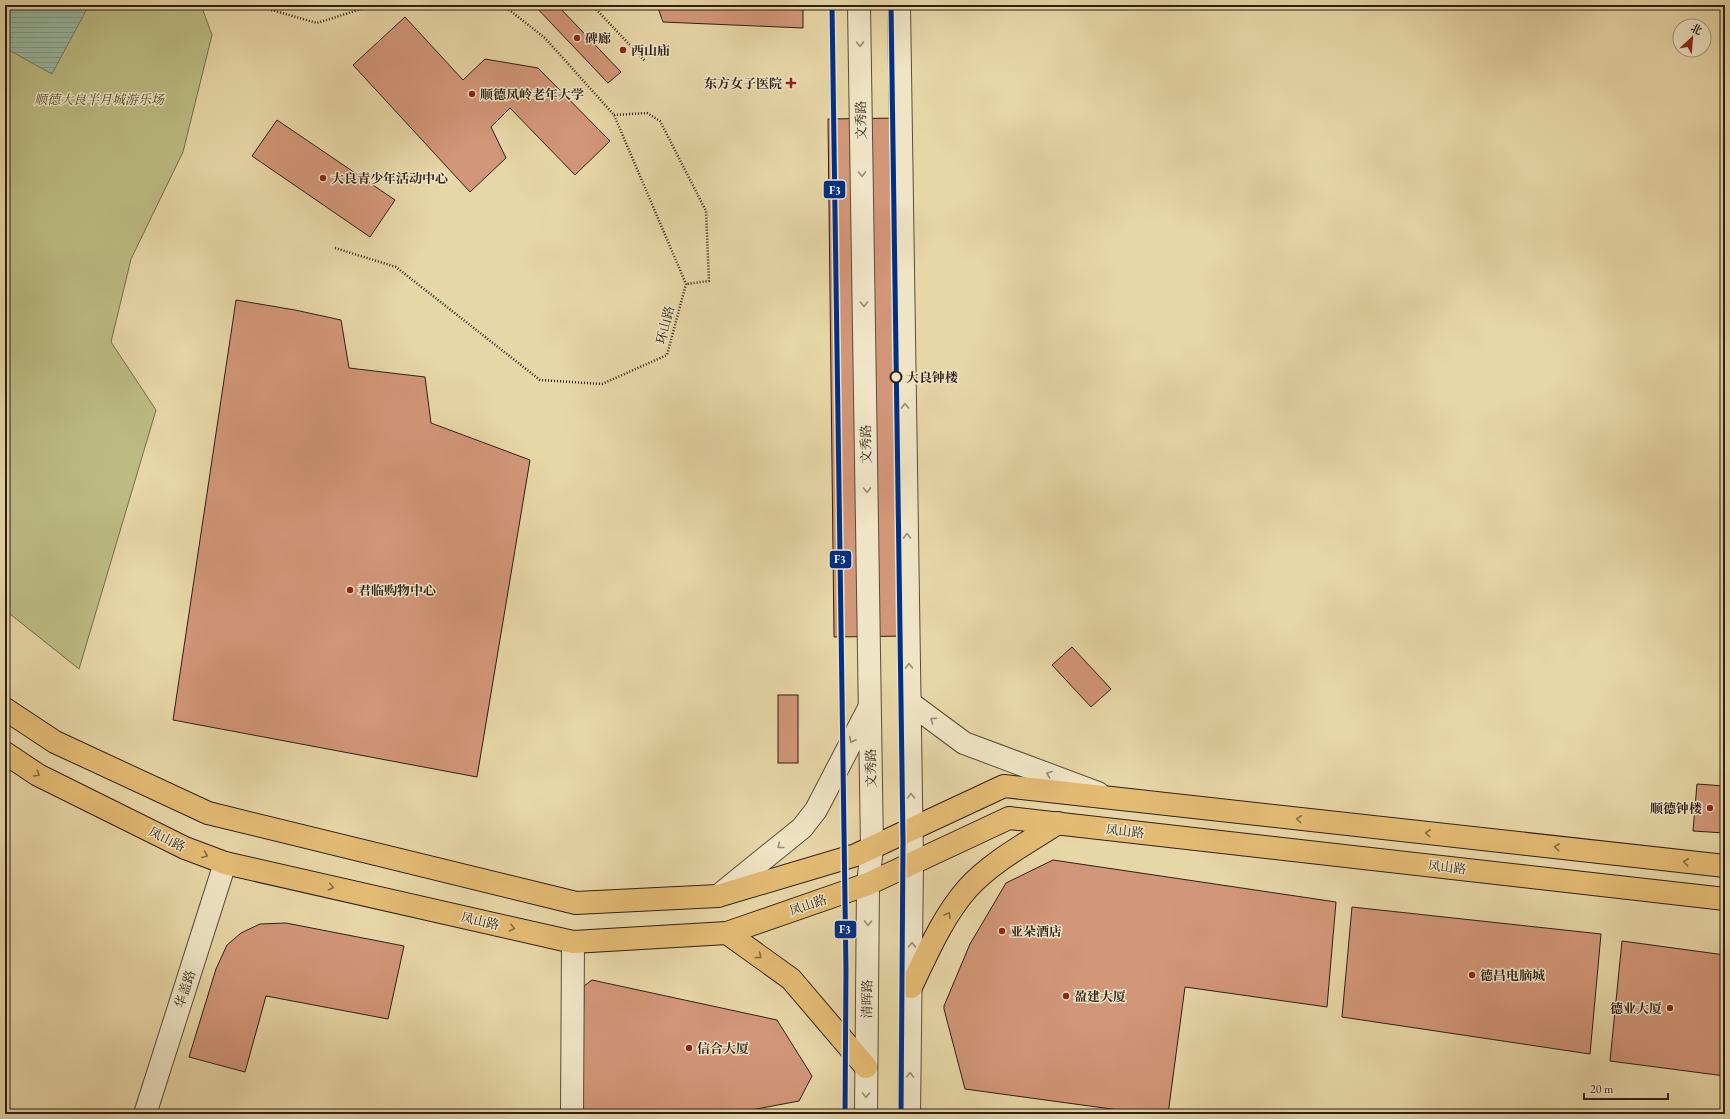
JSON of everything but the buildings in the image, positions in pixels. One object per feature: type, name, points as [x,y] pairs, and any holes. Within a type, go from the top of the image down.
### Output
[{"type":"main road","points":[[5,709],[55,742],[208,813],[576,904],[718,896],[856,855],[1004,786],[1725,866]]},
{"type":"main road","name":"凤山路","points":[[5,753],[38,775],[185,848],[224,863],[573,942],[727,933],[868,884],[1009,818],[1725,899]]},
{"type":"main road","points":[[911,987],[936,935],[953,907],[968,888],[996,864],[1058,823]]},
{"type":"main road","points":[[727,933],[790,979],[866,1066]]},
{"type":"street","name":"文秀路","points":[[859,5],[872,848],[868,884]]},
{"type":"street","points":[[899,5],[912,829],[910,1114]]},
{"type":"street","points":[[910,703],[964,743],[1112,798]]},
{"type":"street","points":[[718,896],[802,828],[816,810],[870,705]]},
{"type":"street","name":"华盖路","points":[[146,1114],[224,863]]},
{"type":"street","name":"清晖路","points":[[866,1114],[868,884]]},
{"type":"street","points":[[572,1114],[573,942]]},
{"type":"path","points":[[254,5],[317,23],[374,5]]},
{"type":"path","points":[[503,5],[545,38],[614,115],[686,284],[709,281],[706,211],[660,121],[647,114],[614,115]]},
{"type":"path","points":[[592,5],[645,61]]},
{"type":"path","name":"环山路","points":[[335,248],[396,267],[540,380],[602,384],[667,355],[686,284]]},
{"type":"green space","name":"顺德大良半月城游乐场","points":[[5,5],[201,5],[212,35],[183,152],[131,259],[111,342],[156,410],[79,669],[5,610]]},
{"type":"shaded area","points":[[5,5],[89,5],[52,74],[5,48]]},
{"type":"transit line","name":"F3","points":[[832,5],[846,970],[845,1114]]},
{"type":"transit line","name":"F3","points":[[891,5],[903,841],[901,1114]]},
{"type":"place","name":"碑廊","points":[[577,38]]},
{"type":"place","name":"西山庙","points":[[623,50]]},
{"type":"place","name":"东方女子医院","points":[[791,83]]},
{"type":"place","name":"顺德凤岭老年大学","points":[[472,94]]},
{"type":"place","name":"大良青少年活动中心","points":[[323,178]]},
{"type":"place","name":"大良钟楼","points":[[896,377]]},
{"type":"place","name":"君临购物中心","points":[[350,590]]},
{"type":"place","name":"顺德钟楼","points":[[1710,808]]},
{"type":"place","name":"亚朵酒店","points":[[1002,931]]},
{"type":"place","name":"德昌电脑城","points":[[1472,975]]},
{"type":"place","name":"盈建大厦","points":[[1066,996]]},
{"type":"place","name":"德业大厦","points":[[1670,1008]]},
{"type":"place","name":"信合大厦","points":[[689,1048]]}]
